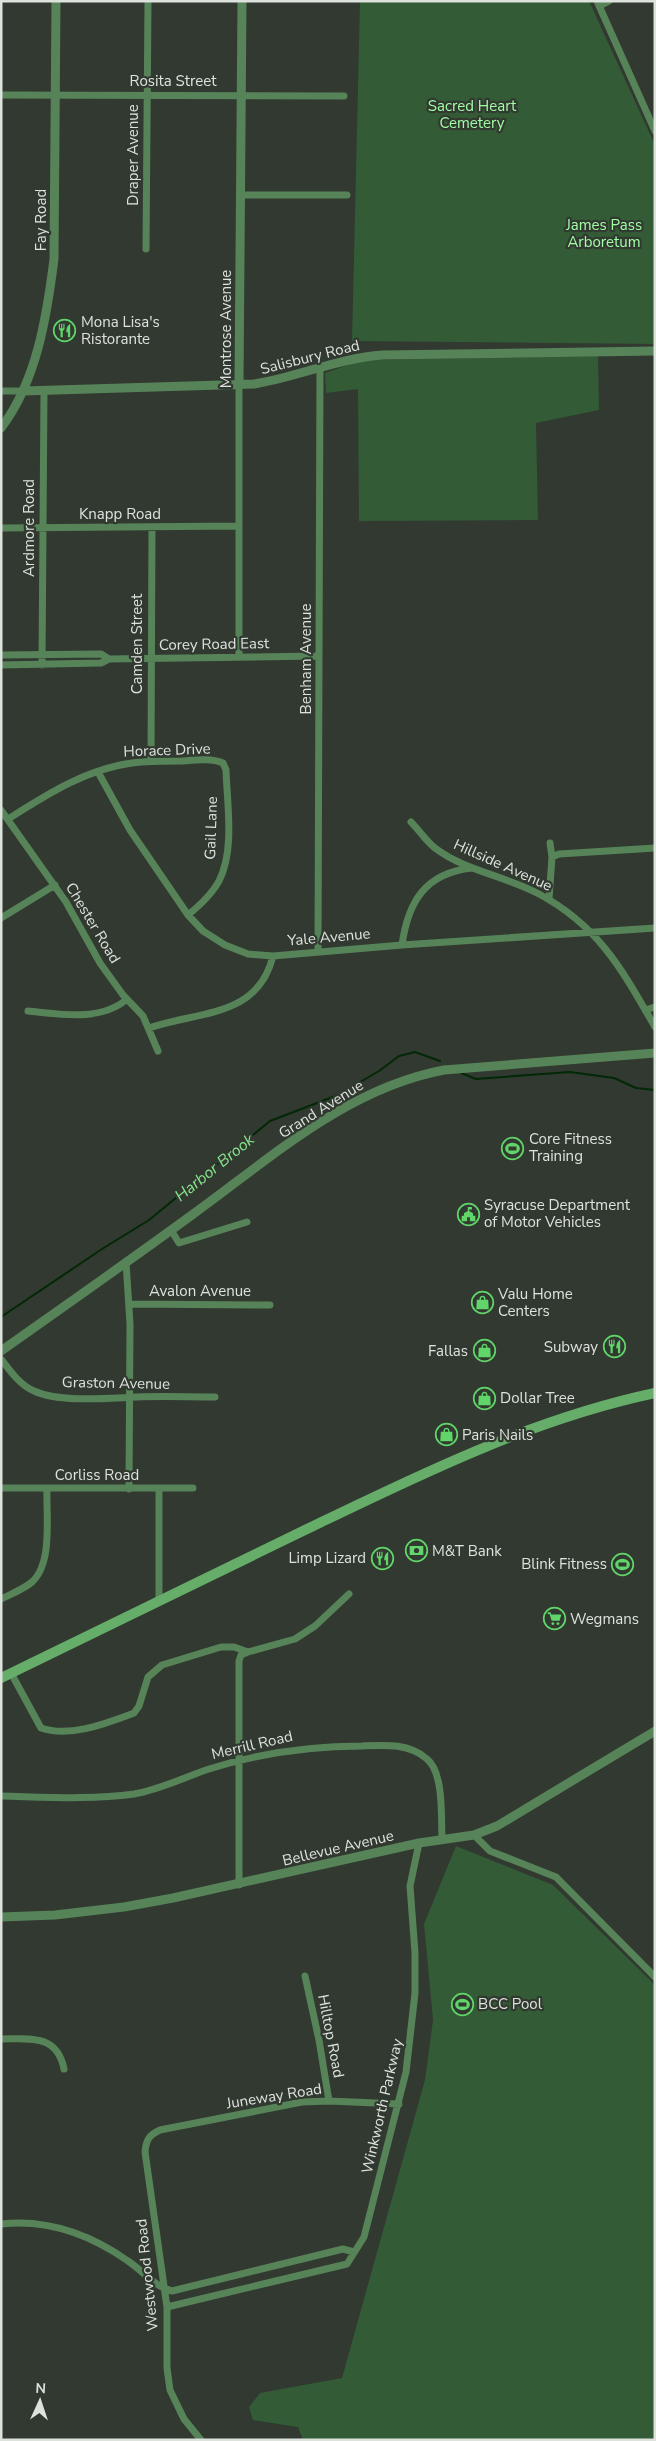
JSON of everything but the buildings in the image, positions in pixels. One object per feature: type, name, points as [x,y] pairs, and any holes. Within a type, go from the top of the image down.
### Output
[{"type":"main road","points":[[6,1676],[371,1498],[481,1448],[585,1411],[655,1393]]},
{"type":"street","name":"Fay Road","points":[[1,428],[23,391],[42,330],[54,258],[56,1]]},
{"type":"street","name":"Draper Avenue","points":[[146,249],[148,1]]},
{"type":"street","name":"Montrose Avenue","points":[[239,656],[242,1]]},
{"type":"street","points":[[609,1],[598,4],[655,131]]},
{"type":"street","name":"Rosita Street","points":[[2,95],[344,96]]},
{"type":"street","points":[[241,195],[347,195]]},
{"type":"street","name":"Salisbury Road","points":[[1,391],[239,385],[284,380],[353,358],[383,354],[655,351]]},
{"type":"street","name":"Benham Avenue","points":[[318,952],[320,368]]},
{"type":"street","name":"Ardmore Road","points":[[42,665],[44,391]]},
{"type":"street","name":"Knapp Road","points":[[1,528],[240,526]]},
{"type":"street","name":"Camden Street","points":[[151,761],[152,527]]},
{"type":"street","name":"Corey Road East","points":[[1,655],[102,654],[109,659]]},
{"type":"street","name":"Corey Road East","points":[[1,665],[101,664],[109,659],[319,656]]},
{"type":"street","name":"Horace Drive","points":[[8,819],[57,788],[124,764],[151,761],[220,762]]},
{"type":"street","name":"Gail Lane","points":[[188,915],[218,883],[227,852],[226,770],[220,762]]},
{"type":"street","name":"Yale Avenue","points":[[98,772],[130,830],[188,915],[203,931],[224,945],[248,954],[273,956],[402,945],[655,928]]},
{"type":"street","name":"Chester Road","points":[[1,810],[55,885],[100,963],[126,999],[143,1016],[158,1051]]},
{"type":"street","name":"Hillside Avenue","points":[[411,822],[434,847],[474,868],[548,899],[592,933],[600,940],[627,978],[655,1027]]},
{"type":"street","points":[[548,899],[552,857],[550,843]]},
{"type":"street","points":[[552,857],[559,854],[655,848]]},
{"type":"street","points":[[402,945],[408,913],[416,898],[425,888],[444,876],[474,868]]},
{"type":"street","points":[[1,918],[55,885]]},
{"type":"street","points":[[149,1028],[231,1006],[248,998],[267,975],[273,956]]},
{"type":"street","points":[[28,1011],[75,1015],[91,1014],[106,1010],[126,999]]},
{"type":"street","points":[[645,1010],[655,1007]]},
{"type":"street","name":"Grand Avenue","points":[[1,1351],[298,1138],[349,1104],[380,1089],[420,1075],[444,1070],[655,1053]]},
{"type":"street","points":[[171,1230],[179,1243],[247,1222]]},
{"type":"street","points":[[126,1262],[129,1304],[129,1489]]},
{"type":"street","name":"Avalon Avenue","points":[[129,1304],[270,1305]]},
{"type":"street","name":"Graston Avenue","points":[[1,1359],[23,1384],[34,1392],[53,1396],[104,1399],[215,1398]]},
{"type":"street","name":"Corliss Road","points":[[1,1488],[192,1488]]},
{"type":"street","points":[[1,1599],[30,1583],[42,1567],[46,1557],[47,1489]]},
{"type":"street","points":[[159,1489],[159,1601]]},
{"type":"street","points":[[239,1885],[239,1661],[241,1655],[302,1636],[349,1594]]},
{"type":"street","points":[[6,1676],[41,1728],[61,1731],[78,1729],[134,1713],[139,1706],[148,1677],[162,1665],[221,1647],[234,1647],[248,1652]]},
{"type":"street","name":"Bellevue Avenue","points":[[1,1917],[124,1907],[239,1885],[419,1843],[474,1835],[497,1826],[655,1731]]},
{"type":"street","name":"Merrill Road","points":[[1,1796],[112,1796],[136,1793],[282,1750],[327,1746],[409,1748],[427,1759],[436,1771],[439,1782],[442,1839]]},
{"type":"street","points":[[474,1835],[490,1851],[556,1878],[655,1977]]},
{"type":"street","name":"Winkworth Parkway","points":[[167,2307],[347,2264],[364,2237],[399,2104],[414,2018],[415,1952],[410,1886],[419,1843]]},
{"type":"street","name":"Hilltop Road","points":[[304,1976],[319,2040],[329,2101]]},
{"type":"street","points":[[1,2039],[29,2039],[50,2044],[57,2050],[64,2069]]},
{"type":"street","name":"Juneway Road","points":[[155,2132],[302,2102],[329,2101],[399,2104]]},
{"type":"street","name":"Westwood Road","points":[[155,2132],[146,2142],[145,2152],[167,2307],[167,2368],[170,2390],[175,2404],[184,2419],[201,2440]]},
{"type":"street","points":[[1,2224],[52,2226],[84,2236],[101,2243],[129,2261],[164,2289],[172,2291],[343,2250],[354,2252]]},
{"type":"green space","name":"Sacred Heart Cemetery","points":[[360,1],[589,1],[655,145],[655,344],[352,341]]},
{"type":"green space","points":[[598,356],[599,410],[536,423],[538,520],[359,521],[358,389],[326,393],[325,373],[362,360]]},
{"type":"green space","points":[[456,1846],[553,1885],[655,1985],[655,2440],[303,2440],[298,2427],[253,2420],[249,2407],[260,2393],[342,2378],[425,2080],[433,2020],[424,1924]]},
{"type":"waterway","name":"Harbor Brook","points":[[1,1317],[102,1249],[149,1220],[270,1121],[338,1095],[379,1071],[399,1056],[415,1052],[440,1061]]},
{"type":"waterway","name":"Harbor Brook","points":[[461,1073],[476,1079],[570,1072],[614,1078],[636,1088],[655,1090]]},
{"type":"place","name":"Mona Lisa's Ristorante","points":[[65,331]]},
{"type":"place","name":"Core Fitness Training","points":[[513,1148]]},
{"type":"place","name":"Syracuse Department of Motor Vehicles","points":[[468,1214]]},
{"type":"place","name":"Valu Home Centers","points":[[482,1303]]},
{"type":"place","name":"Subway","points":[[614,1347]]},
{"type":"place","name":"Fallas","points":[[484,1351]]},
{"type":"place","name":"Dollar Tree","points":[[484,1398]]},
{"type":"place","name":"Paris Nails","points":[[446,1435]]},
{"type":"place","name":"M&T Bank","points":[[416,1551]]},
{"type":"place","name":"Limp Lizard","points":[[382,1558]]},
{"type":"place","name":"Blink Fitness","points":[[623,1564]]},
{"type":"place","name":"Wegmans","points":[[554,1619]]},
{"type":"place","name":"BCC Pool","points":[[462,2004]]},
{"type":"park label","name":"James Pass Arboretum","points":[[604,234]]}]
